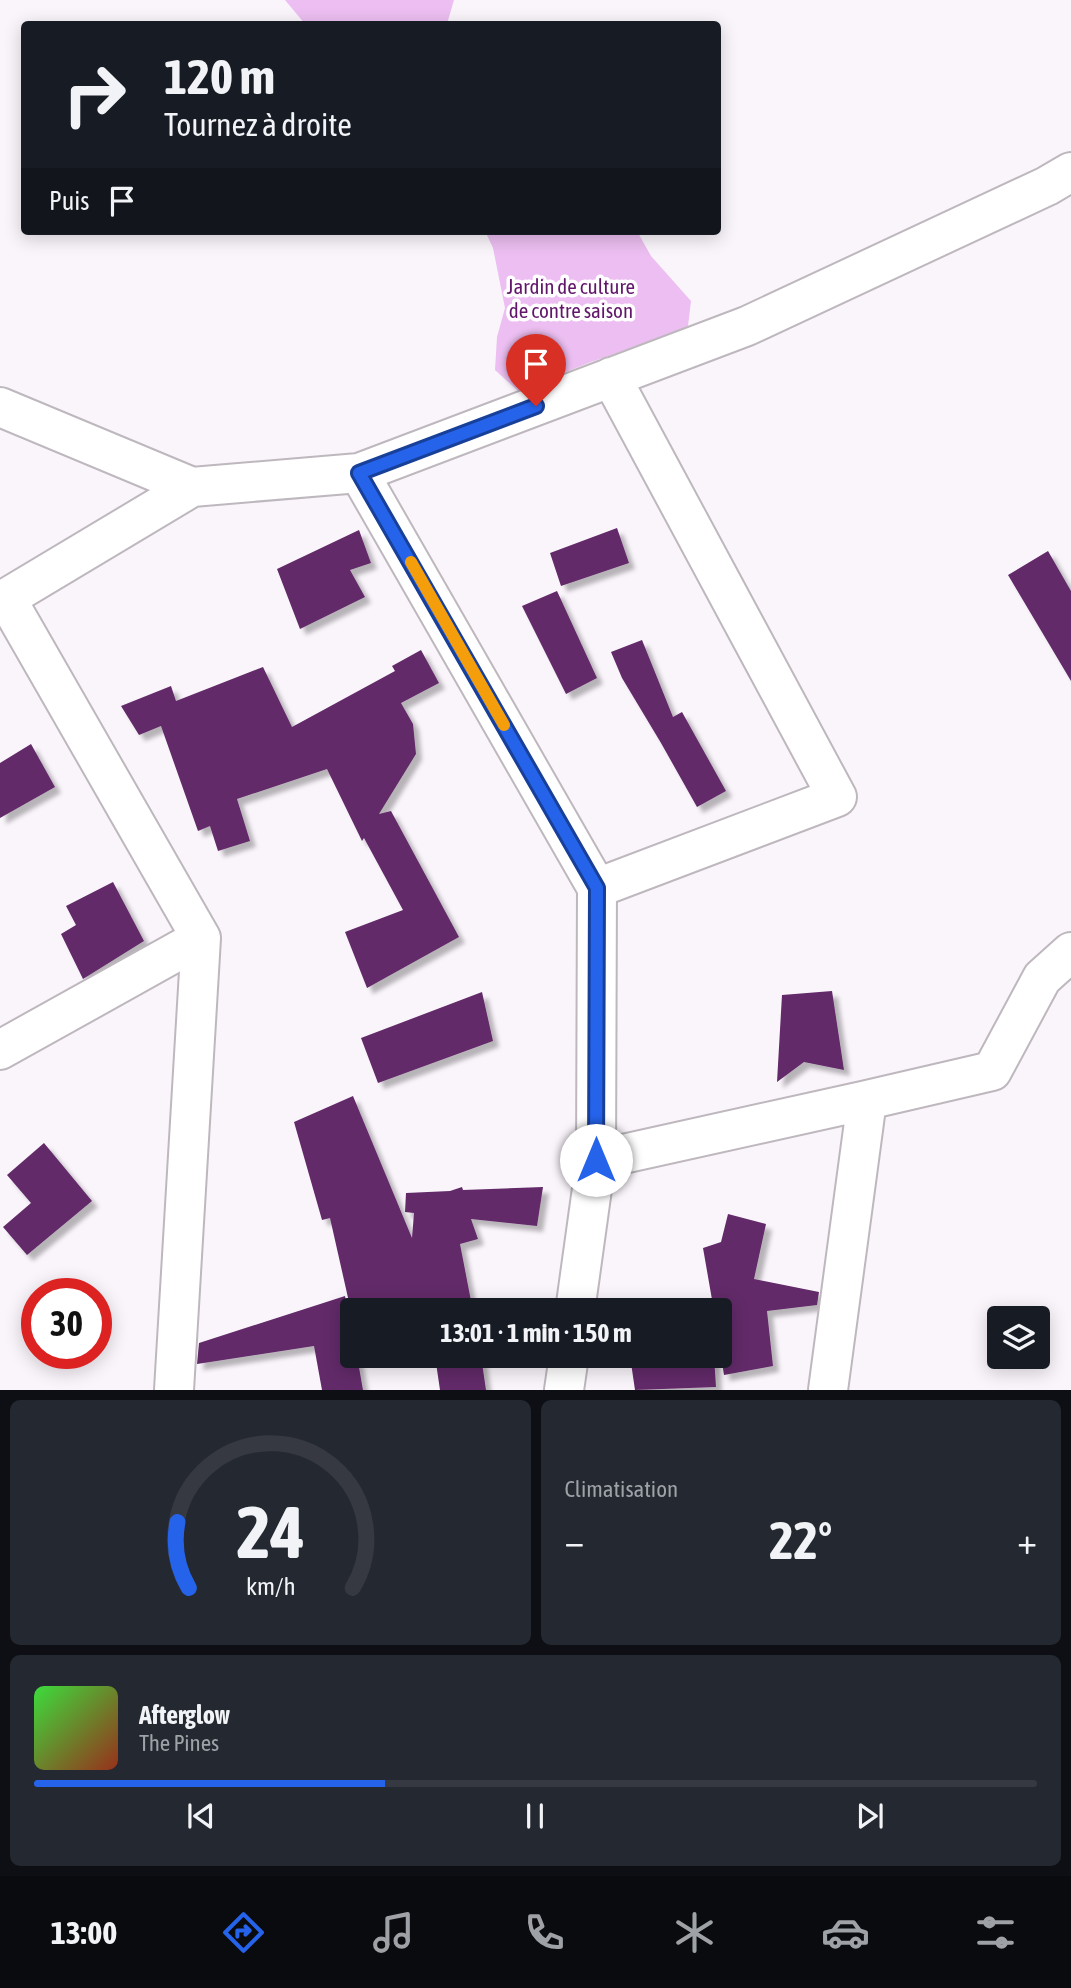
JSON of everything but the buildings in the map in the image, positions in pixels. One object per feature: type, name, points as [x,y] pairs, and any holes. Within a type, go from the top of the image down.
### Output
[{"type":"street","points":[[174,1390],[201,938],[3,600],[192,487],[359,473],[747,326],[1047,186],[1071,172]]},
{"type":"street","points":[[597,888],[837,797],[611,377]]},
{"type":"street","points":[[0,407],[192,487]]},
{"type":"street","points":[[359,473],[597,888],[596,1160],[577,1298]]},
{"type":"street","points":[[0,1050],[201,938]]},
{"type":"street","points":[[596,1160],[992,1071],[1042,978],[1071,952]]},
{"type":"street","points":[[828,1390],[867,1100]]},
{"type":"street","points":[[564,1390],[567,1368]]},
{"type":"green space","points":[[285,0],[454,0],[448,21],[302,21]]},
{"type":"green space","name":"Jardin de culture de contre saison","points":[[487,235],[639,235],[651,256],[691,301],[688,326],[518,391],[495,370],[497,337],[505,308],[493,248]]},
{"type":"slow traffic","points":[[411,562],[504,725]]},
{"type":"route","points":[[536,406],[359,473],[597,888],[596,1160]]}]
